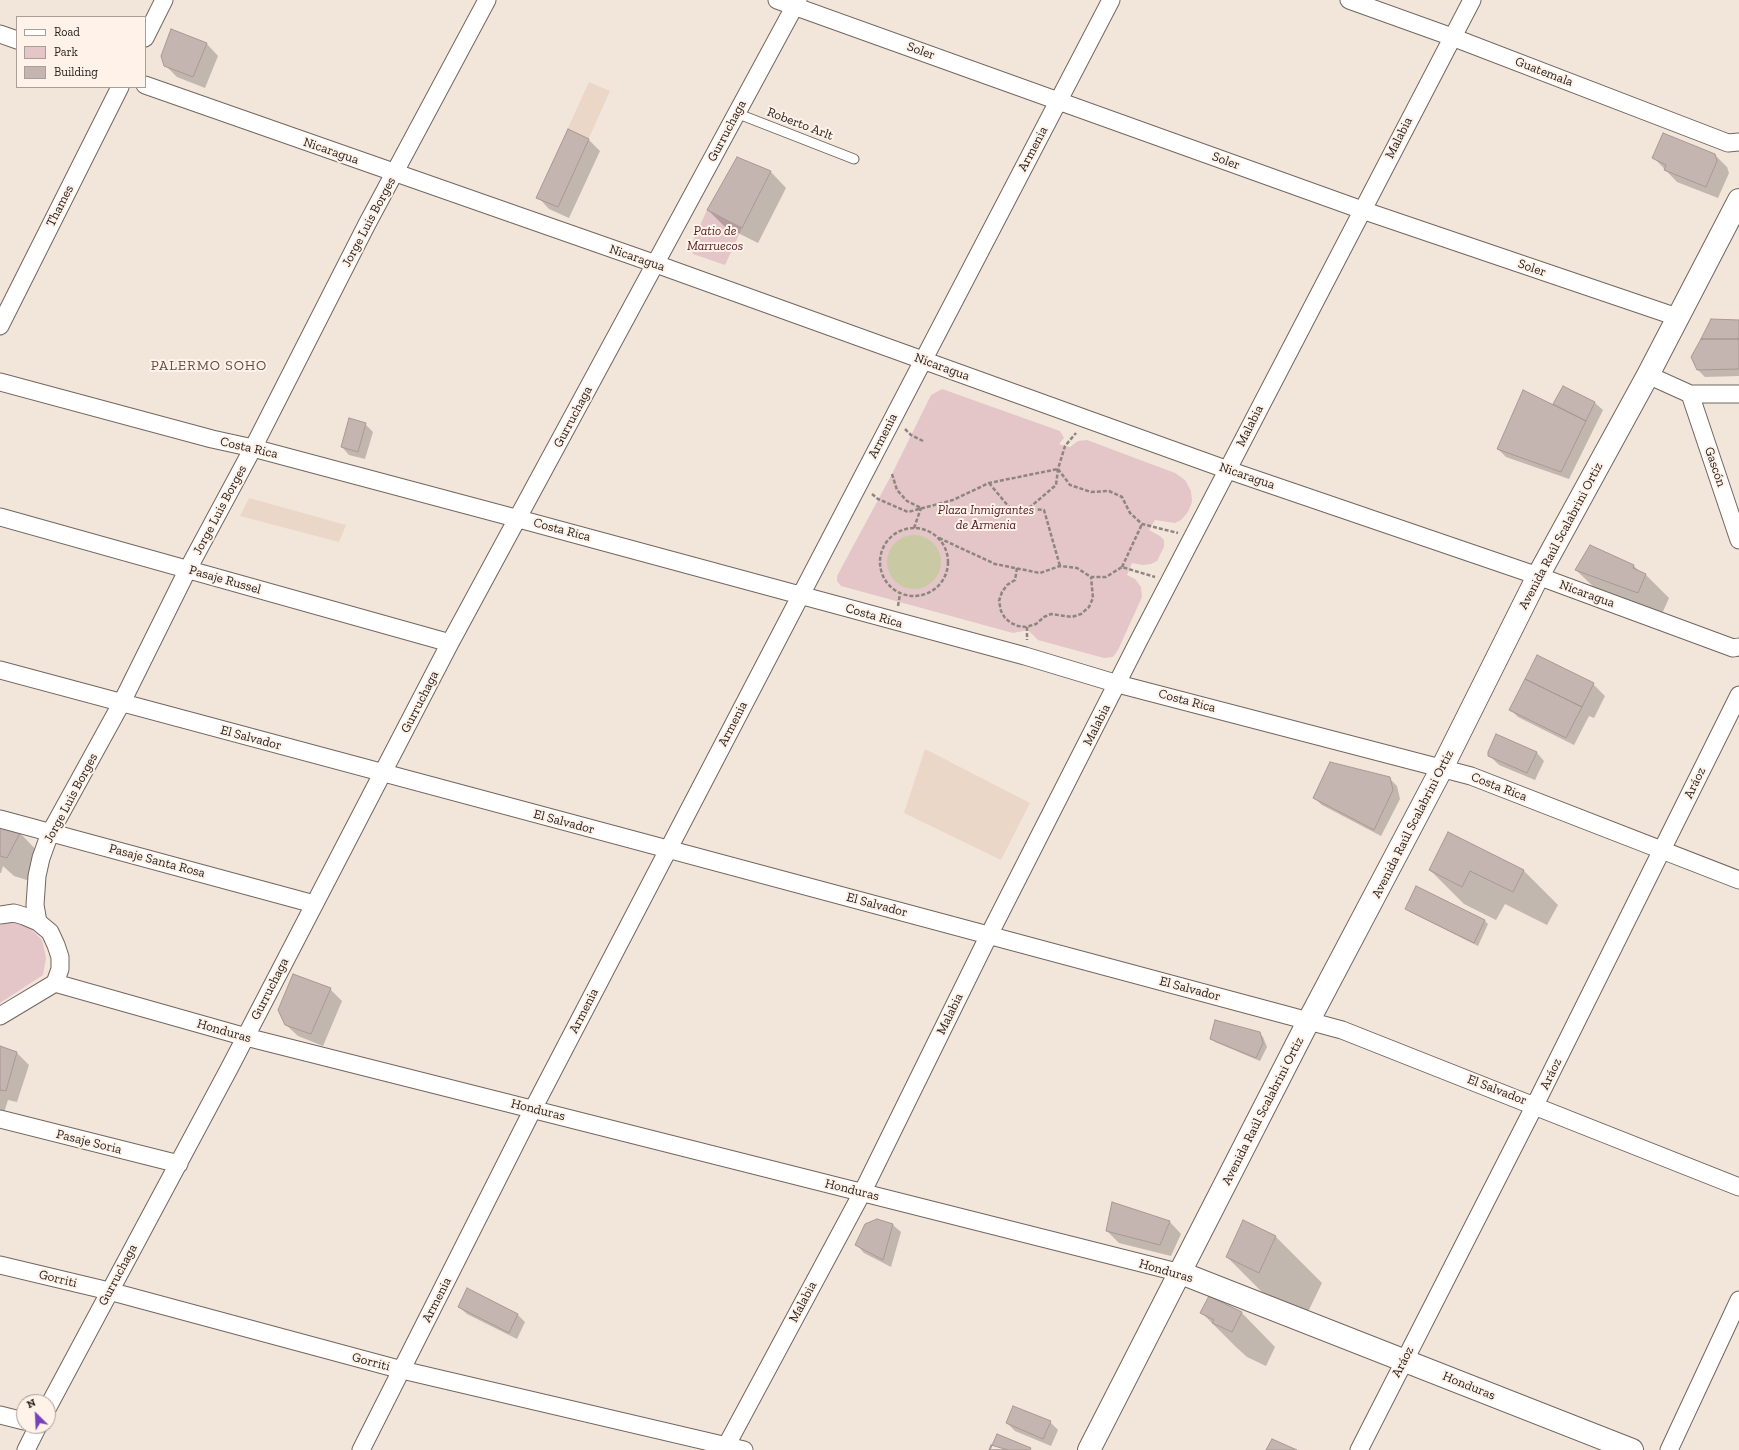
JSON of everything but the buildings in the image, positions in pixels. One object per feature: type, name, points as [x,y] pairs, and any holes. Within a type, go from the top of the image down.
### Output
[{"type":"main road","name":"Avenida Raúl Scalabrini Ortiz","points":[[1089,1450],[1181,1273],[1309,1020],[1442,768],[1538,576],[1648,374],[1739,200]]},
{"type":"main road","name":"Honduras","points":[[1181,1273],[1632,1450]]},
{"type":"street","points":[[146,36],[164,0]]},
{"type":"street","name":"Jorge Luis Borges","points":[[38,922],[35,905],[38,876],[41,858],[50,833],[121,704],[188,569],[253,448],[367,224],[487,0]]},
{"type":"street","name":"Soler","points":[[778,0],[796,3],[1362,210],[1677,317]]},
{"type":"street","name":"Armenia","points":[[361,1450],[533,1109],[1111,0]]},
{"type":"street","name":"Guatemala","points":[[1349,0],[1452,37],[1728,143],[1739,142]]},
{"type":"street","name":"Malabia","points":[[725,1448],[862,1193],[989,934],[1118,684],[1139,640],[1472,0]]},
{"type":"street","name":"Gurruchaga","points":[[55,1394],[246,1037],[450,643],[519,519],[796,3]]},
{"type":"street","points":[[0,34],[16,40]]},
{"type":"street","name":"Nicaragua","points":[[146,85],[656,264],[1228,470],[1538,576],[1733,648],[1739,647]]},
{"type":"street","name":"Thames","points":[[0,326],[119,88]]},
{"type":"street","points":[[1648,374],[1690,394],[1739,394]]},
{"type":"street","name":"Costa Rica","points":[[0,382],[212,439],[253,448],[801,595],[1118,684],[1471,776],[1739,880]]},
{"type":"street","name":"Gascón","points":[[1690,394],[1739,540]]},
{"type":"street","name":"Pasaje Russel","points":[[0,517],[450,643]]},
{"type":"street","name":"El Salvador","points":[[0,670],[121,704],[1309,1020],[1342,1030],[1535,1105],[1739,1187]]},
{"type":"street","name":"Aráoz","points":[[1359,1450],[1535,1105],[1739,695]]},
{"type":"street","name":"Pasaje Santa Rosa","points":[[0,819],[314,904]]},
{"type":"street","points":[[0,915],[14,913],[38,922],[50,932],[60,957],[60,969],[55,983],[0,1016]]},
{"type":"street","name":"Honduras","points":[[55,983],[246,1037],[1181,1273]]},
{"type":"street","name":"Pasaje Soria","points":[[0,1119],[179,1164]]},
{"type":"street","name":"Gorriti","points":[[0,1265],[109,1291],[402,1370],[725,1448],[744,1450]]},
{"type":"street","points":[[1669,1450],[1739,1300]]},
{"type":"street","points":[[0,1415],[16,1419]]},
{"type":"street","points":[[26,1450],[34,1434]]},
{"type":"lane","name":"Roberto Arlt","points":[[736,113],[854,159]]},
{"type":"path","points":[[1028,509],[1056,485],[1058,469],[1065,446]]},
{"type":"path","points":[[859,483],[878,499],[908,512],[953,500],[989,483],[1058,469]]},
{"type":"path","points":[[1058,469],[1070,485],[1091,492],[1110,491],[1122,497],[1130,513],[1142,524],[1152,525],[1193,538]]},
{"type":"path","points":[[892,474],[897,490],[907,501],[921,508]]},
{"type":"path","points":[[989,483],[1009,507],[1044,510],[1060,566]]},
{"type":"path","points":[[914,528],[921,508]]},
{"type":"path","points":[[938,538],[946,550],[948,563],[946,576],[938,587],[927,594],[913,597],[900,594],[889,587],[882,576],[879,562],[880,556],[882,549],[889,538],[901,530],[914,528],[927,531],[938,538],[995,564],[1040,573],[1060,566],[1078,568],[1091,577],[1106,577],[1122,567],[1142,524]]},
{"type":"path","points":[[1122,567],[1170,582]]},
{"type":"path","points":[[1017,568],[1015,580],[1007,585],[1002,592],[1000,610],[1004,618],[1011,623],[1027,629],[1051,614],[1072,617],[1081,614],[1089,607],[1093,598],[1091,577]]},
{"type":"path","points":[[898,601],[900,594]]},
{"type":"shaded area","points":[[589,82],[610,91],[558,207],[536,198]]},
{"type":"shaded area","points":[[249,498],[346,525],[339,542],[240,516]]},
{"type":"shaded area","points":[[914,535],[924,537],[933,543],[939,552],[941,562],[939,572],[933,581],[924,587],[914,589],[904,587],[895,581],[889,572],[887,562],[889,552],[895,543],[904,537]]},
{"type":"shaded area","points":[[925,749],[1030,803],[1001,860],[904,813]]},
{"type":"green space","name":"Patio de Marruecos","points":[[707,210],[742,228],[725,265],[693,254],[691,245]]},
{"type":"green space","name":"Plaza Inmigrantes de Armenia","points":[[942,389],[1060,431],[1064,438],[1059,444],[1070,447],[1078,441],[1087,440],[1175,473],[1185,480],[1191,491],[1192,502],[1188,512],[1181,520],[1175,523],[1155,520],[1149,530],[1164,540],[1164,547],[1157,561],[1151,564],[1143,565],[1132,563],[1127,575],[1135,579],[1141,587],[1142,597],[1118,650],[1113,657],[1104,658],[1038,640],[1028,630],[1013,633],[841,586],[837,581],[837,576],[892,474],[931,395]]},
{"type":"green space","points":[[14,922],[31,929],[42,940],[46,958],[43,975],[0,1003],[0,925]]},
{"type":"district","name":"PALERMO SOHO","points":[[209,366]]}]
